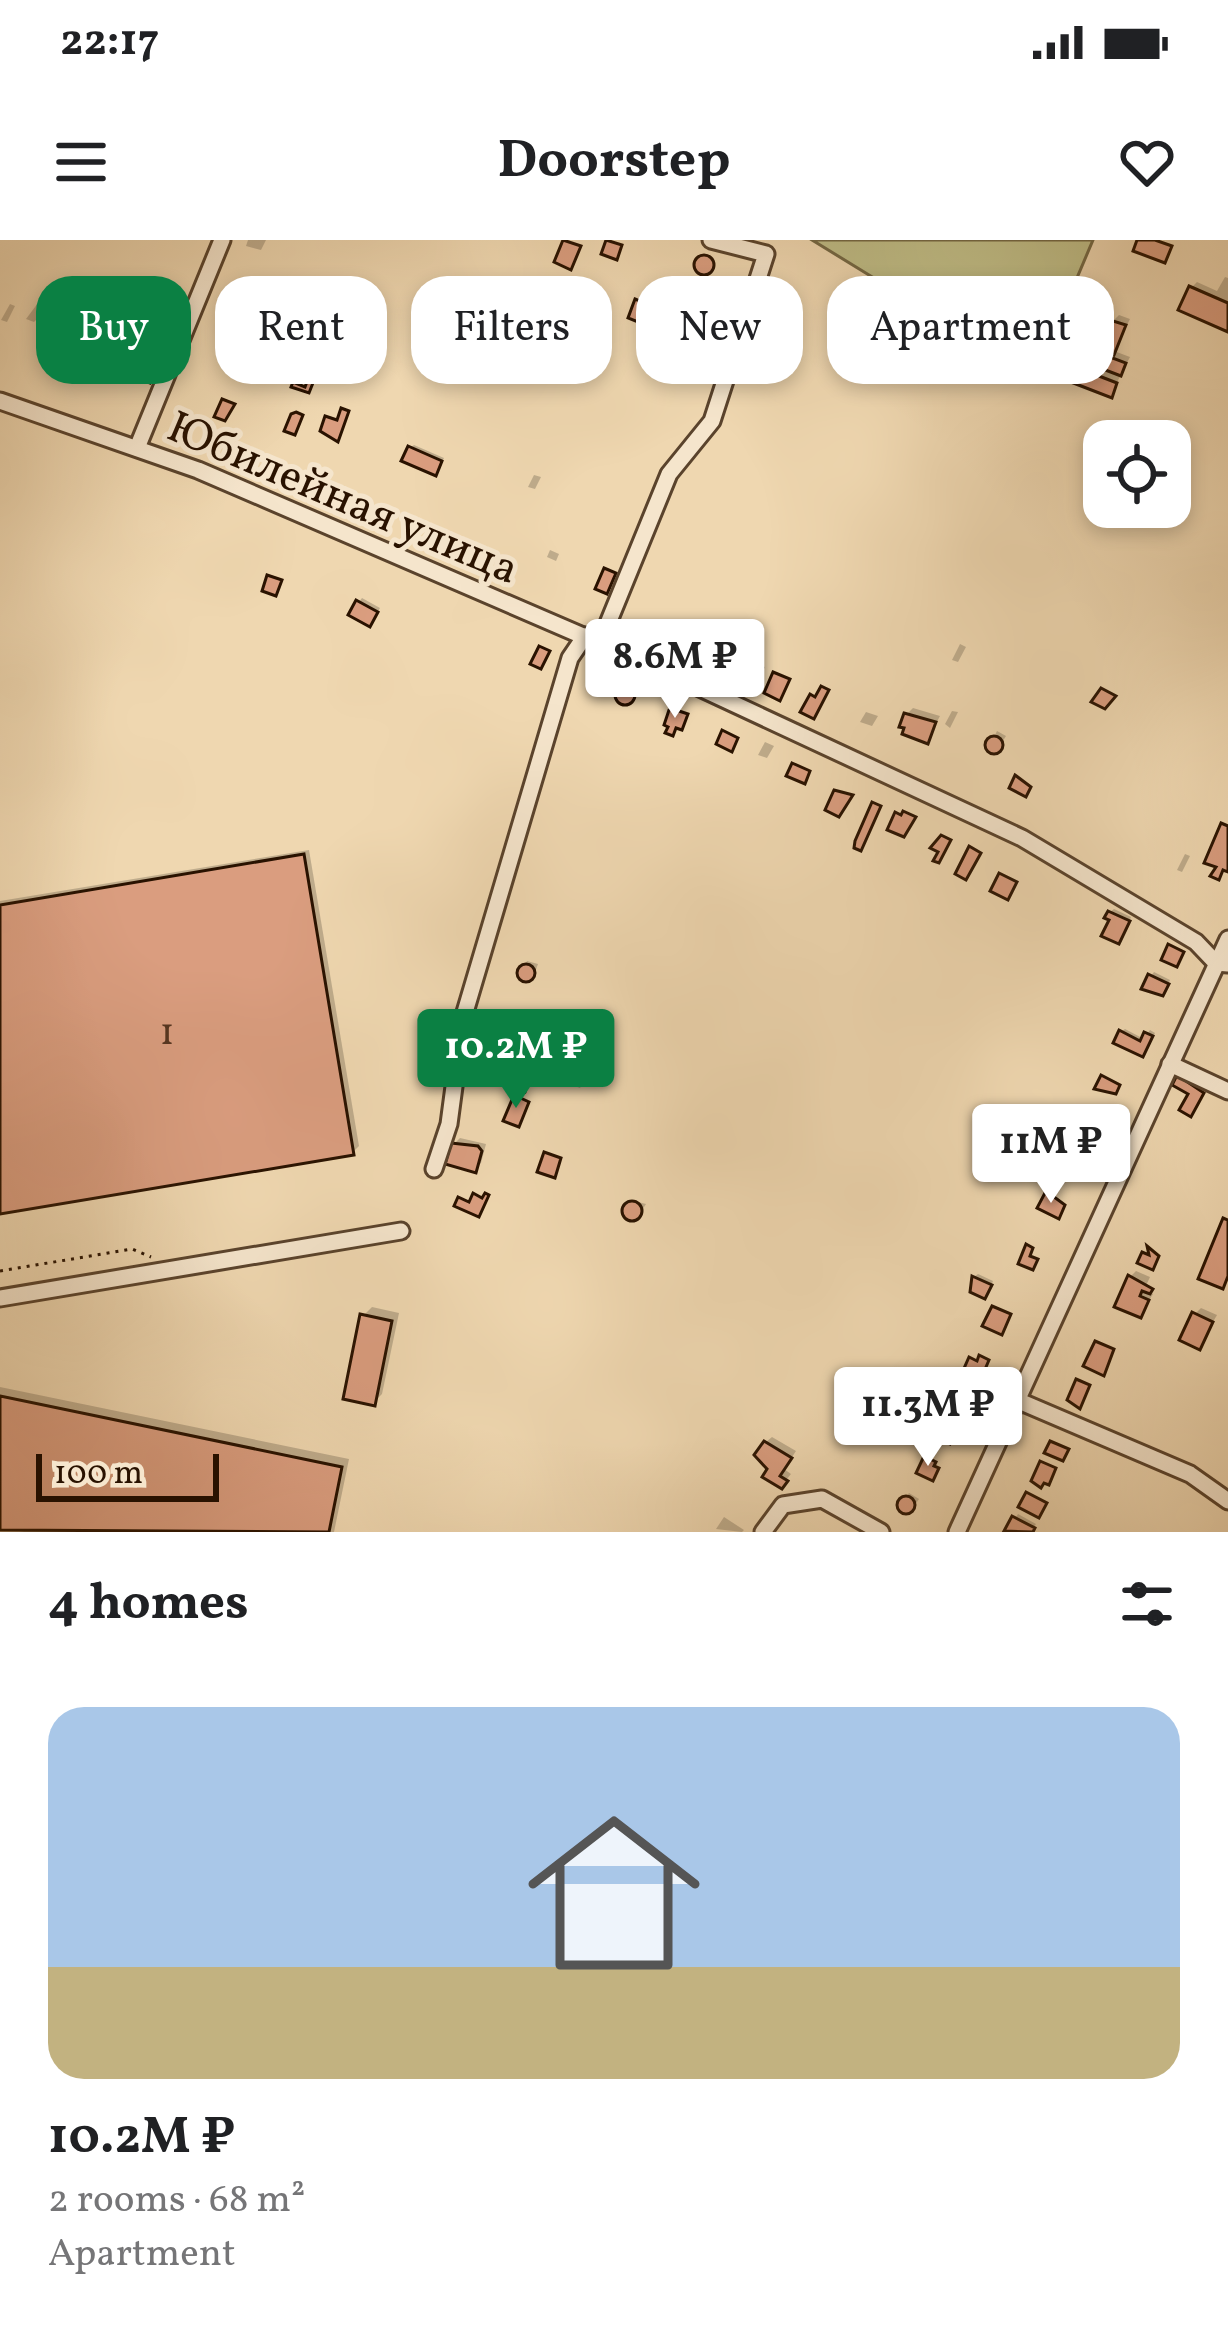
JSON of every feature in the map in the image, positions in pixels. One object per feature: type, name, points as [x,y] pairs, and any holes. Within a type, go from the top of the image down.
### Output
[{"type":"street","points":[[137,448],[222,240]]},
{"type":"street","points":[[434,1169],[448,1124],[463,1019],[570,658],[592,640],[669,474],[712,421],[766,254],[711,240]]},
{"type":"street","name":"Юбилейная улица","points":[[0,401],[137,448],[592,640],[1022,838],[1196,942],[1222,963]]},
{"type":"street","points":[[957,1532],[1170,1064],[1222,963],[1228,939]]},
{"type":"street","points":[[1170,1064],[1228,1091]]},
{"type":"street","points":[[0,1298],[401,1231]]},
{"type":"street","points":[[1019,1401],[1190,1474],[1228,1501]]},
{"type":"street","points":[[764,1532],[783,1505],[822,1499],[881,1532]]},
{"type":"path","points":[[0,1271],[133,1250],[153,1258],[156,1272]]},
{"type":"shaded area","points":[[812,240],[1093,240],[1078,276],[871,276]]},
{"type":"building","points":[[563,240],[581,246],[571,270],[554,262]]},
{"type":"building","points":[[606,240],[622,245],[617,260],[601,254]]},
{"type":"building","points":[[1137,240],[1172,246],[1165,263],[1133,251]]},
{"type":"building","points":[[704,255],[714,265],[704,275],[694,265]]},
{"type":"building","points":[[1189,286],[1228,303],[1228,332],[1178,310]]},
{"type":"building","points":[[635,299],[636,321],[628,318]]},
{"type":"building","points":[[1114,321],[1126,325],[1114,355]]},
{"type":"building","points":[[1114,358],[1126,363],[1121,376],[1114,373]]},
{"type":"building","points":[[1114,382],[1117,383],[1112,398],[1076,384]]},
{"type":"building","points":[[298,384],[313,384],[309,393],[291,387]]},
{"type":"building","points":[[222,399],[235,404],[225,421],[214,417]]},
{"type":"building","points":[[341,408],[349,411],[338,442],[320,431],[325,416],[337,420]]},
{"type":"building","points":[[296,412],[303,415],[295,435],[284,431]]},
{"type":"building","points":[[408,446],[442,461],[436,476],[401,461]]},
{"type":"building","points":[[604,568],[616,573],[607,594],[595,589]]},
{"type":"building","points":[[267,575],[282,580],[276,596],[262,591]]},
{"type":"building","points":[[356,600],[378,612],[370,627],[348,615]]},
{"type":"building","points":[[539,646],[550,651],[541,669],[530,664]]},
{"type":"building","points":[[752,667],[762,677],[752,687],[742,677]]},
{"type":"building","points":[[773,672],[790,679],[780,701],[764,693]]},
{"type":"building","points":[[625,685],[635,695],[625,705],[615,695]]},
{"type":"building","points":[[821,686],[829,690],[814,719],[800,712]]},
{"type":"building","points":[[1101,688],[1116,696],[1105,709],[1091,702]]},
{"type":"building","points":[[673,709],[688,714],[682,730],[676,728],[673,736],[665,733],[668,727],[664,725]]},
{"type":"building","points":[[904,713],[936,722],[928,744],[902,734],[904,728],[899,727]]},
{"type":"building","points":[[722,730],[738,738],[732,752],[716,744]]},
{"type":"building","points":[[994,736],[1003,745],[994,754],[985,745]]},
{"type":"building","points":[[792,763],[810,771],[805,784],[786,776]]},
{"type":"building","points":[[1015,775],[1031,787],[1026,797],[1009,788]]},
{"type":"building","points":[[834,790],[853,795],[839,817],[825,810]]},
{"type":"building","points":[[872,802],[881,806],[861,851],[854,848],[855,841]]},
{"type":"building","points":[[903,811],[916,817],[904,837],[887,830],[895,812],[901,815]]},
{"type":"building","points":[[1221,823],[1228,826],[1228,872],[1223,870],[1219,880],[1210,876],[1216,867],[1204,863]]},
{"type":"building","points":[[941,835],[951,840],[939,863],[933,861],[938,852],[930,848]]},
{"type":"building","points":[[969,846],[981,853],[966,880],[955,874]]},
{"type":"building","points":[[304,854],[354,1155],[0,1214],[0,905]]},
{"type":"building","points":[[999,873],[1017,882],[1008,900],[990,891]]},
{"type":"building","points":[[1108,911],[1130,921],[1119,944],[1101,936]]},
{"type":"building","points":[[1168,944],[1184,952],[1177,967],[1161,960]]},
{"type":"building","points":[[526,964],[535,973],[526,982],[517,973]]},
{"type":"building","points":[[1148,974],[1169,984],[1163,996],[1141,989]]},
{"type":"building","points":[[1119,1030],[1140,1041],[1144,1032],[1153,1036],[1143,1057],[1113,1043]]},
{"type":"building","points":[[492,1046],[530,1061],[522,1080],[528,1083],[525,1092],[480,1074]]},
{"type":"building","points":[[1101,1075],[1120,1085],[1116,1094],[1094,1089]]},
{"type":"building","points":[[1177,1075],[1204,1093],[1191,1117],[1179,1110],[1188,1094],[1172,1085]]},
{"type":"building","points":[[514,1095],[529,1102],[519,1127],[503,1121]]},
{"type":"building","points":[[451,1143],[478,1146],[482,1151],[476,1173],[445,1164]]},
{"type":"building","points":[[544,1152],[561,1158],[555,1178],[537,1172]]},
{"type":"building","points":[[1046,1191],[1065,1205],[1059,1219],[1037,1208]]},
{"type":"building","points":[[473,1193],[482,1198],[489,1195],[479,1217],[454,1206],[458,1197],[469,1202]]},
{"type":"building","points":[[632,1201],[642,1211],[632,1221],[622,1211]]},
{"type":"building","points":[[1223,1218],[1228,1220],[1228,1276],[1223,1289],[1198,1279]]},
{"type":"building","points":[[1026,1244],[1033,1248],[1030,1256],[1038,1259],[1033,1270],[1018,1264]]},
{"type":"building","points":[[1147,1246],[1159,1256],[1153,1270],[1137,1263],[1142,1252],[1149,1255]]},
{"type":"building","points":[[1128,1275],[1153,1289],[1150,1294],[1142,1291],[1140,1296],[1149,1300],[1141,1318],[1114,1307]]},
{"type":"building","points":[[972,1276],[992,1285],[985,1299],[970,1292]]},
{"type":"building","points":[[992,1306],[1011,1314],[1002,1335],[982,1326]]},
{"type":"building","points":[[1192,1312],[1213,1322],[1200,1350],[1179,1340]]},
{"type":"building","points":[[360,1314],[392,1321],[375,1406],[343,1399]]},
{"type":"building","points":[[1095,1341],[1114,1349],[1104,1376],[1083,1366]]},
{"type":"building","points":[[979,1355],[989,1360],[980,1381],[962,1373],[969,1357],[977,1361]]},
{"type":"building","points":[[1076,1379],[1090,1385],[1080,1409],[1067,1400]]},
{"type":"building","points":[[957,1382],[973,1390],[968,1403],[951,1400]]},
{"type":"building","points":[[0,1396],[342,1467],[329,1532],[0,1530]]},
{"type":"building","points":[[922,1414],[929,1418],[926,1425],[938,1431],[940,1425],[954,1435],[950,1444],[915,1428]]},
{"type":"building","points":[[764,1441],[792,1458],[780,1476],[788,1481],[782,1489],[762,1477],[767,1469],[754,1455]]},
{"type":"building","points":[[1050,1441],[1069,1449],[1063,1461],[1044,1453]]},
{"type":"building","points":[[924,1456],[939,1468],[933,1481],[916,1473]]},
{"type":"building","points":[[1040,1461],[1056,1468],[1049,1485],[1044,1483],[1041,1488],[1031,1481]]},
{"type":"building","points":[[1026,1492],[1047,1503],[1039,1518],[1018,1507]]},
{"type":"building","points":[[906,1496],[915,1505],[906,1514],[897,1505]]},
{"type":"building","points":[[1012,1516],[1035,1528],[1033,1532],[1004,1531]]}]
